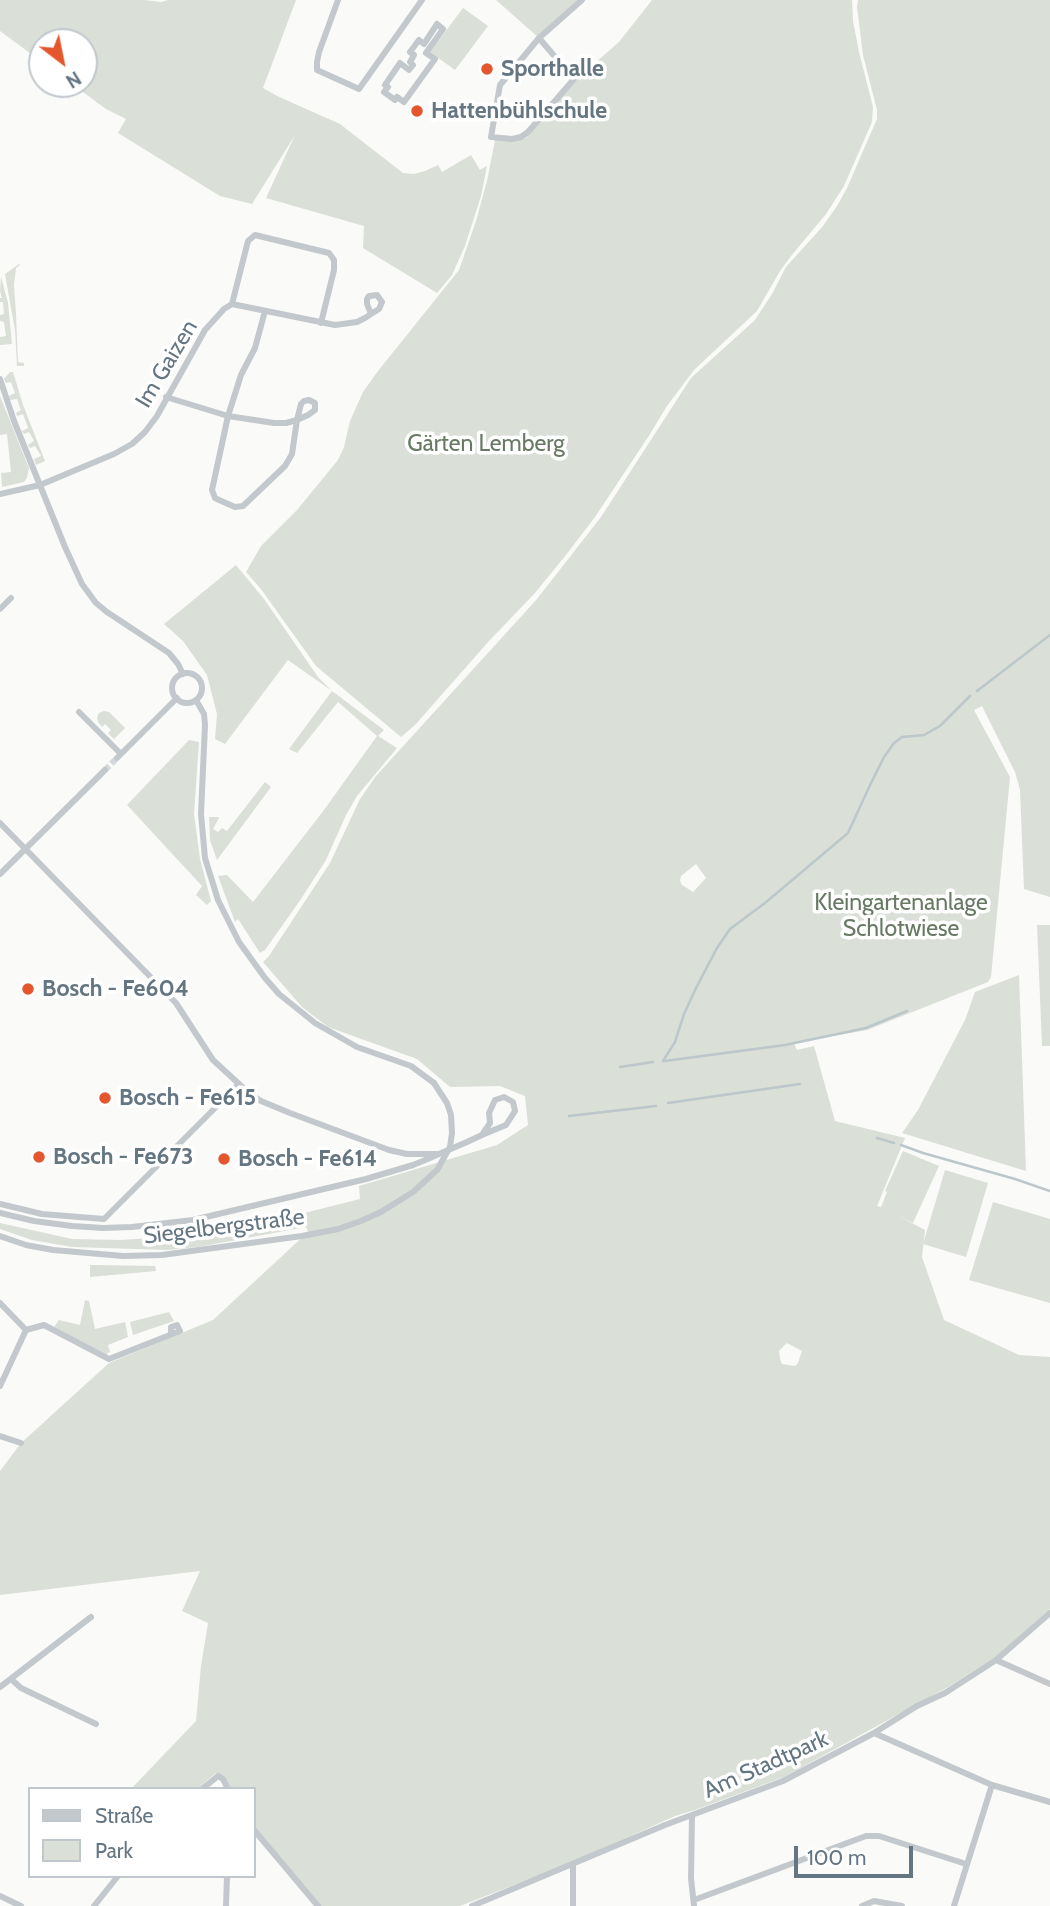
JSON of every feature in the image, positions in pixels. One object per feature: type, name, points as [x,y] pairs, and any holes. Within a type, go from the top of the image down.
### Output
[{"type":"street","points":[[338,0],[319,52],[317,70],[359,89],[422,0]]},
{"type":"street","points":[[538,38],[574,79],[521,137],[491,137],[500,85],[538,38],[582,0]]},
{"type":"street","points":[[438,24],[443,29],[426,53],[435,59],[404,102],[397,97],[395,100],[384,92],[387,87],[384,85],[400,63],[409,70],[413,65],[410,62],[414,55],[410,52],[419,40],[424,44],[438,24]]},
{"type":"street","points":[[321,323],[335,264],[329,253],[255,235],[248,241],[232,304],[321,323],[335,325],[348,324],[372,314]]},
{"type":"street","name":"Im Gaizen","points":[[0,494],[40,485],[132,444],[150,425],[205,330],[223,309],[232,304]]},
{"type":"street","points":[[166,397],[228,416],[274,423],[297,420],[292,454],[285,466],[243,506],[235,507],[215,498],[212,490],[228,416],[241,374],[255,348],[265,311]]},
{"type":"street","points":[[0,379],[7,403],[65,547],[88,592],[107,612],[169,653],[183,674]]},
{"type":"street","points":[[0,609],[11,598]]},
{"type":"street","points":[[183,674],[193,674],[201,681],[202,691],[196,700],[186,703],[174,694],[173,684],[178,676],[183,674]]},
{"type":"street","points":[[79,712],[119,756],[177,698]]},
{"type":"street","name":"Siegelbergstraße","points":[[0,1236],[53,1250],[123,1256],[162,1255],[302,1236],[338,1228],[381,1212],[413,1192],[437,1170],[450,1147],[451,1115],[434,1083],[411,1066],[357,1047],[315,1023],[279,994],[239,942],[218,900],[205,858],[201,814],[205,725],[204,714],[196,700]]},
{"type":"street","points":[[0,874],[105,770]]},
{"type":"street","points":[[0,823],[176,1003],[213,1060],[238,1085],[261,1101],[389,1150],[407,1154],[439,1154]]},
{"type":"street","points":[[0,1204],[42,1214],[104,1219],[238,1085]]},
{"type":"street","points":[[0,1213],[72,1226],[132,1227],[193,1220],[366,1180],[413,1165],[506,1125],[515,1111],[513,1102],[504,1097],[495,1100],[489,1113],[490,1123],[482,1135]]},
{"type":"street","points":[[0,1303],[26,1330]]},
{"type":"street","points":[[26,1330],[44,1325],[110,1359],[171,1334]]},
{"type":"street","points":[[0,1386],[26,1330]]},
{"type":"street","points":[[0,1368],[8,1372]]},
{"type":"street","points":[[0,1436],[21,1443]]},
{"type":"street","name":"Am Stadtpark","points":[[472,1906],[665,1825],[783,1781],[945,1693],[996,1660],[1050,1613]]},
{"type":"street","points":[[0,1687],[92,1617]]},
{"type":"street","points":[[996,1660],[1050,1684]]},
{"type":"street","points":[[11,1679],[21,1688],[96,1724]]},
{"type":"street","points":[[874,1733],[992,1785],[1050,1802]]},
{"type":"street","points":[[204,1787],[218,1776],[227,1787]]},
{"type":"street","points":[[954,1906],[992,1785]]},
{"type":"street","points":[[692,1816],[691,1878],[694,1903],[866,1836],[879,1836],[965,1864]]},
{"type":"street","points":[[256,1832],[318,1906]]},
{"type":"street","points":[[573,1865],[573,1906]]},
{"type":"street","points":[[94,1906],[116,1878]]},
{"type":"street","points":[[226,1906],[227,1878]]},
{"type":"street","points":[[0,1896],[20,1906]]},
{"type":"street","points":[[862,1906],[874,1901],[902,1906]]},
{"type":"green space","points":[[0,0],[296,0],[263,88],[340,124],[403,173],[414,174],[438,165],[442,172],[471,155],[480,170],[487,166],[481,196],[465,246],[452,275],[437,293],[363,248],[364,226],[266,198],[295,135],[252,204],[220,196],[118,133],[126,119],[91,98],[98,98],[98,28],[28,28],[28,52],[0,31]]},
{"type":"green space","points":[[496,0],[582,0],[539,38]]},
{"type":"green space","name":"Gärten Lemberg","points":[[652,0],[852,0],[859,52],[873,107],[872,122],[844,186],[826,214],[780,271],[757,311],[694,370],[667,406],[595,517],[566,555],[535,593],[401,737],[316,666],[246,572],[261,546],[297,510],[338,460],[350,421],[363,392],[459,270],[476,221],[495,140],[526,138],[573,82],[619,42]]},
{"type":"green space","name":"Kleingartenanlage Schlotwiese","points":[[858,0],[1050,0],[1050,897],[1024,889],[1020,790],[1015,772],[982,706],[974,710],[1010,777],[991,977],[988,982],[867,1030],[794,1043],[797,1050],[814,1046],[835,1121],[905,1138],[877,1206],[881,1207],[887,1192],[885,1191],[903,1151],[939,1166],[913,1223],[895,1214],[925,1230],[922,1257],[944,1320],[1019,1355],[1050,1357],[1050,1609],[997,1656],[948,1687],[784,1777],[675,1816],[573,1862],[460,1906],[321,1906],[256,1828],[256,1787],[225,1787],[216,1773],[199,1787],[133,1787],[196,1721],[208,1623],[182,1611],[200,1571],[0,1595],[0,1471],[21,1443],[109,1363],[213,1320],[308,1232],[306,1227],[168,1250],[72,1247],[32,1240],[0,1229],[0,1223],[72,1239],[170,1237],[229,1219],[233,1231],[360,1199],[359,1186],[497,1145],[528,1125],[525,1096],[500,1086],[450,1087],[417,1059],[328,1027],[302,1007],[263,962],[330,863],[360,799],[376,776],[537,599],[601,517],[691,378],[755,320],[786,267],[837,206],[877,119],[863,55]],"holes":[[[696,864],[706,878],[693,892],[680,881],[681,876]],[[787,1343],[802,1351],[795,1366],[782,1364],[779,1351]]]},
{"type":"green space","points":[[463,8],[488,26],[455,70],[430,52]]},
{"type":"green space","points":[[19,264],[14,285],[18,362],[24,363],[24,366],[17,366],[15,330],[5,274]]},
{"type":"green space","points":[[1,277],[8,303],[12,344],[0,345],[0,337],[6,336],[4,322],[0,321],[0,315],[4,314],[3,302],[0,302]]},
{"type":"green space","points":[[13,372],[45,461],[36,465],[34,459],[41,456],[35,446],[30,448],[28,445],[34,441],[29,432],[24,434],[22,431],[28,428],[23,414],[17,416],[16,413],[21,410],[17,399],[10,400],[9,396],[15,393],[11,382],[6,383],[4,379]]},
{"type":"green space","points":[[0,396],[29,468],[24,482],[2,487],[1,473],[11,472],[7,434],[0,435]]},
{"type":"green space","points":[[236,565],[264,599],[318,677],[332,691],[288,660],[225,744],[215,739],[217,714],[207,675],[183,641],[164,624]]},
{"type":"green space","points":[[332,691],[384,730],[378,736],[397,748],[357,796],[326,860],[265,950],[260,953],[238,919],[235,922],[218,876],[227,875],[253,902],[377,736],[338,702],[297,753],[289,749]]},
{"type":"green space","points":[[109,712],[125,728],[114,739],[108,733],[111,730],[105,724],[102,727],[98,722],[99,713]]},
{"type":"green space","points":[[189,740],[199,742],[194,814],[200,859],[211,901],[207,905],[196,895],[202,886],[127,805]]},
{"type":"green space","points":[[265,782],[271,787],[217,860],[210,840],[209,817],[219,818],[213,829],[218,832],[222,828],[227,831]]},
{"type":"green space","points":[[1037,925],[1050,925],[1050,1046],[1042,1046]]},
{"type":"green space","points":[[1019,975],[1026,1171],[902,1133],[918,1110],[965,1020],[975,992]]},
{"type":"green space","points":[[945,1170],[988,1183],[966,1257],[923,1244]]},
{"type":"green space","points":[[993,1202],[1050,1219],[1050,1303],[969,1280]]},
{"type":"green space","points":[[90,1265],[155,1266],[156,1271],[90,1277]]},
{"type":"green space","points":[[85,1300],[89,1301],[95,1329],[125,1322],[128,1337],[108,1345],[110,1352],[106,1354],[54,1327],[59,1320],[80,1325]]},
{"type":"green space","points":[[169,1312],[174,1321],[133,1335],[130,1322]]},
{"type":"waterway","points":[[977,691],[1050,635]]},
{"type":"waterway","points":[[663,1061],[675,1042],[696,988],[730,929],[848,833],[884,757],[894,743],[902,737],[924,735],[940,726],[970,696]]},
{"type":"waterway","points":[[665,1061],[785,1045],[866,1028],[907,1011]]},
{"type":"waterway","points":[[620,1067],[653,1062]]},
{"type":"waterway","points":[[668,1103],[800,1084]]},
{"type":"waterway","points":[[569,1116],[656,1106]]},
{"type":"waterway","points":[[877,1138],[894,1143]]},
{"type":"waterway","points":[[901,1145],[1050,1191]]},
{"type":"tunnel","points":[[105,770],[117,758]]},
{"type":"place","name":"Sporthalle","points":[[487,69]]},
{"type":"place","name":"Hattenbühlschule","points":[[417,111]]},
{"type":"place","name":"Bosch - Fe604","points":[[28,989]]},
{"type":"place","name":"Bosch - Fe615","points":[[105,1098]]},
{"type":"place","name":"Bosch - Fe673","points":[[39,1157]]},
{"type":"place","name":"Bosch - Fe614","points":[[224,1159]]}]
